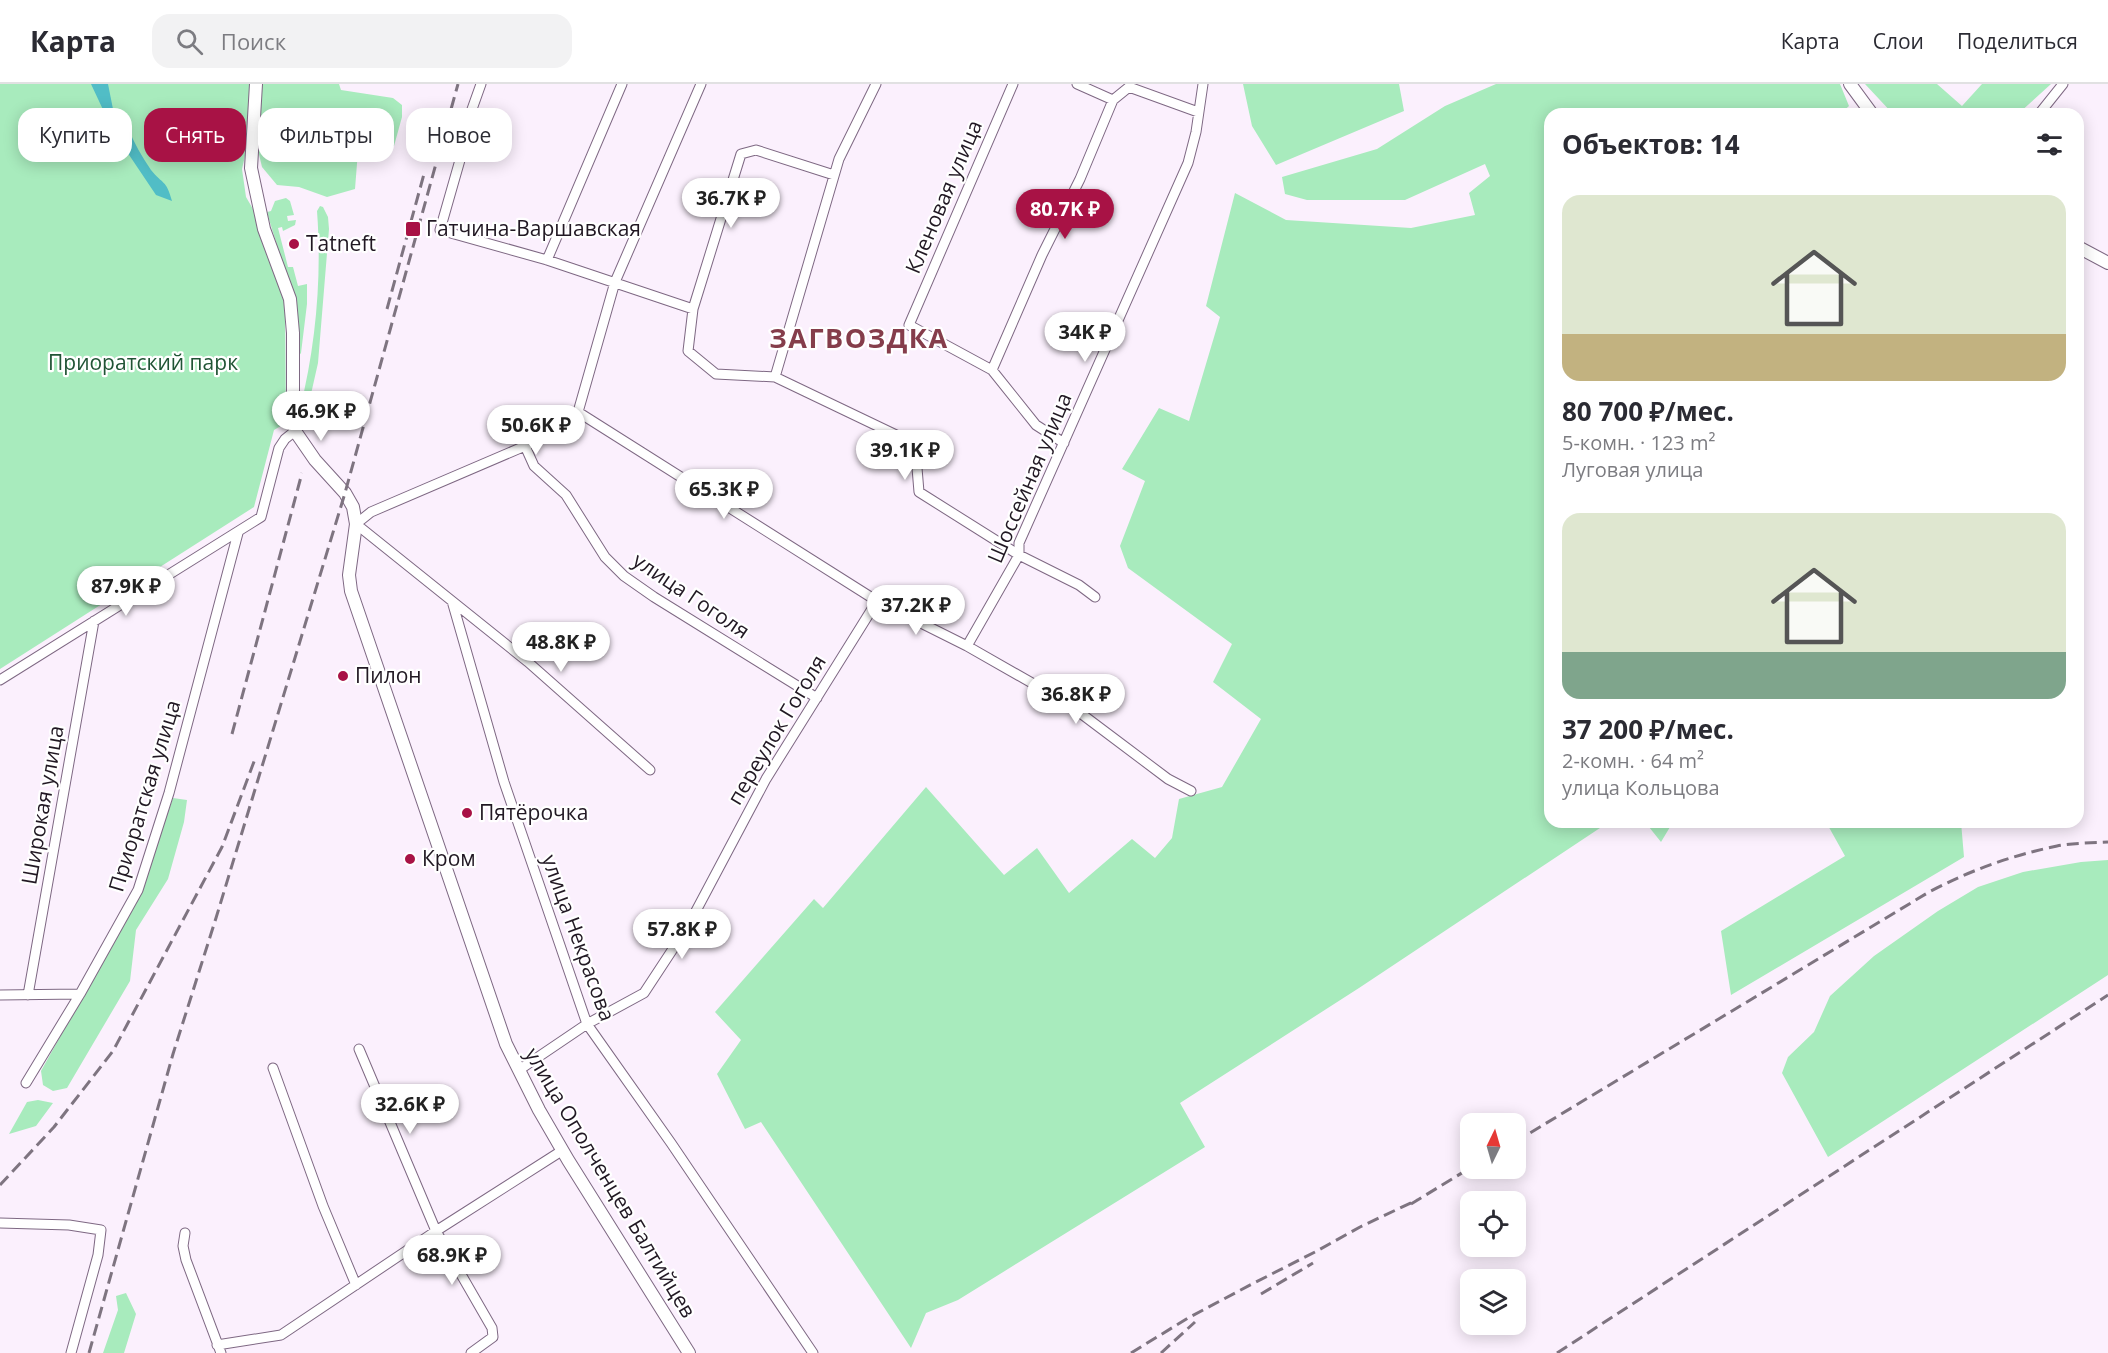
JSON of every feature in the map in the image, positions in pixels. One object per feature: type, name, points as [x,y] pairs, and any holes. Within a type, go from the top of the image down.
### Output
[{"type":"main road","points":[[256,84],[251,168],[264,230],[290,299],[295,431]]},
{"type":"main road","points":[[1850,84],[1868,108]]},
{"type":"main road","points":[[2084,250],[2108,263]]},
{"type":"main road","name":"улица Ополченцев Балтийцев","points":[[295,431],[315,460],[339,485],[353,507],[356,524],[349,575],[351,591],[506,1044],[539,1110],[689,1353]]},
{"type":"street","points":[[481,84],[471,112],[464,146],[440,230],[547,260],[693,309]]},
{"type":"street","points":[[547,260],[622,84]]},
{"type":"street","points":[[650,770],[528,662],[356,524],[371,512],[525,446],[569,421],[578,412],[615,282],[701,84]]},
{"type":"street","points":[[775,377],[839,159],[876,84]]},
{"type":"street","name":"Кленовая улица","points":[[992,370],[909,325],[1013,84]]},
{"type":"street","points":[[1077,84],[1113,100]]},
{"type":"street","name":"Шоссейная улица","points":[[967,646],[1019,555],[1019,543],[1188,163],[1196,132],[1203,84]]},
{"type":"street","points":[[2043,108],[2063,84]]},
{"type":"street","points":[[1064,443],[1036,425],[992,370],[1042,255],[1080,179],[1113,100],[1129,87],[1198,112]]},
{"type":"street","points":[[834,175],[756,150],[741,154],[693,309],[688,351],[716,374],[775,377],[915,444],[919,492],[1019,555],[1079,585],[1095,597]]},
{"type":"street","points":[[578,412],[878,600],[967,646],[1067,703],[1168,779],[1191,791]]},
{"type":"street","points":[[0,680],[261,517],[279,448],[295,431]]},
{"type":"street","name":"улица Гоголя","points":[[525,446],[534,466],[566,495],[605,557],[624,576],[817,698]]},
{"type":"street","name":"Приоратская улица","points":[[26,1083],[80,994],[138,890],[169,793],[238,533]]},
{"type":"street","name":"переулок Гоголя","points":[[519,1070],[587,1024],[644,993],[688,926],[766,779],[878,600]]},
{"type":"street","name":"улица Некрасова","points":[[452,601],[504,782],[587,1024],[671,1143],[813,1353]]},
{"type":"street","name":"Широкая улица","points":[[28,995],[94,621]]},
{"type":"street","points":[[0,995],[80,994]]},
{"type":"street","points":[[359,1049],[436,1231],[492,1328],[493,1336],[471,1353]]},
{"type":"street","points":[[273,1068],[323,1206],[356,1285]]},
{"type":"street","points":[[185,1233],[183,1246],[186,1260],[219,1349],[281,1335],[436,1231],[563,1150]]},
{"type":"street","points":[[0,1223],[69,1225],[101,1230],[98,1255],[71,1353]]},
{"type":"green space","name":"Приоратский парк","points":[[0,84],[251,84],[249,138],[246,151],[246,108],[144,108],[144,162],[244,162],[242,169],[246,197],[257,216],[285,303],[286,423],[274,430],[254,507],[0,669]]},
{"type":"green space","points":[[260,84],[339,84],[341,90],[393,98],[402,105],[402,117],[394,146],[394,108],[259,108]]},
{"type":"green space","points":[[1243,84],[1399,84],[1404,111],[1276,165],[1252,126]]},
{"type":"green space","points":[[1496,84],[1840,84],[1849,106],[1847,108],[1544,108],[1544,828],[1600,828],[1359,988],[1180,1103],[1205,1147],[958,1300],[926,1313],[911,1348],[761,1122],[745,1129],[717,1074],[741,1040],[715,1012],[814,899],[823,908],[926,787],[1004,875],[1037,848],[1069,893],[1132,839],[1155,858],[1172,838],[1179,799],[1222,787],[1261,719],[1213,682],[1232,644],[1128,568],[1120,546],[1145,481],[1122,469],[1159,408],[1189,421],[1220,317],[1206,306],[1235,193],[1286,220],[1411,228],[1475,215],[1469,193],[1490,176],[1485,164],[1405,200],[1307,200],[1285,194],[1282,177],[1377,149],[1445,106]]},
{"type":"green space","points":[[1865,84],[1937,84],[1962,106],[1982,84],[2051,84],[2025,108],[1887,108]]},
{"type":"green space","points":[[261,162],[357,162],[355,189],[327,197],[299,187],[277,185],[262,167]]},
{"type":"green space","points":[[286,198],[290,201],[294,215],[287,216],[288,221],[296,220],[295,225],[283,231],[282,227],[278,228],[288,267],[293,267],[298,286],[307,284],[301,353],[298,357],[297,311],[267,212],[271,211],[275,201]]},
{"type":"green space","points":[[320,206],[323,207],[328,217],[329,229],[318,363],[311,394],[300,409],[314,335],[319,260],[317,211]]},
{"type":"green space","points":[[173,798],[187,800],[184,822],[168,879],[136,930],[130,981],[67,1088],[53,1091],[43,1085],[41,1071],[141,891]]},
{"type":"green space","points":[[1650,828],[1669,828],[1661,842]]},
{"type":"green space","points":[[1829,828],[1962,828],[1964,857],[1731,995],[1721,931],[1845,856]]},
{"type":"green space","points":[[2108,860],[2108,975],[1828,1157],[1782,1073],[1788,1057],[1814,1032],[1830,996],[1874,956],[1938,911],[1978,887],[2023,872]]},
{"type":"green space","points":[[38,1100],[53,1103],[36,1126],[9,1134],[27,1102]]},
{"type":"green space","points":[[126,1293],[136,1314],[124,1353],[103,1353],[118,1310],[116,1296]]},
{"type":"water","points":[[91,84],[108,84],[113,108],[102,108]]},
{"type":"water","points":[[132,136],[144,162],[166,185],[172,201],[156,195],[132,159]]},
{"type":"railway","points":[[89,1353],[173,1054],[345,493],[458,84]]},
{"type":"railway","points":[[387,309],[424,174]]},
{"type":"railway","points":[[232,734],[302,473]]},
{"type":"railway","points":[[0,1185],[54,1127],[113,1051],[222,847],[255,759]]},
{"type":"railway","points":[[1526,1135],[1929,892],[1976,870],[2023,854],[2063,845],[2108,842]]},
{"type":"railway","points":[[1557,1353],[2108,995]]},
{"type":"railway","points":[[1411,1204],[1460,1174]]},
{"type":"railway","points":[[1131,1353],[1188,1318],[1360,1227],[1417,1200]]},
{"type":"railway","points":[[1261,1294],[1313,1263]]},
{"type":"railway","points":[[1161,1353],[1195,1322]]},
{"type":"place","name":"Гатчина-Варшавская","points":[[413,229]]},
{"type":"place","name":"Tatneft","points":[[294,244]]},
{"type":"place","name":"Пилон","points":[[343,676]]},
{"type":"place","name":"Пятёрочка","points":[[467,813]]},
{"type":"place","name":"Кром","points":[[410,859]]},
{"type":"district","name":"ЗАГВОЗДКА","points":[[859,339]]}]
